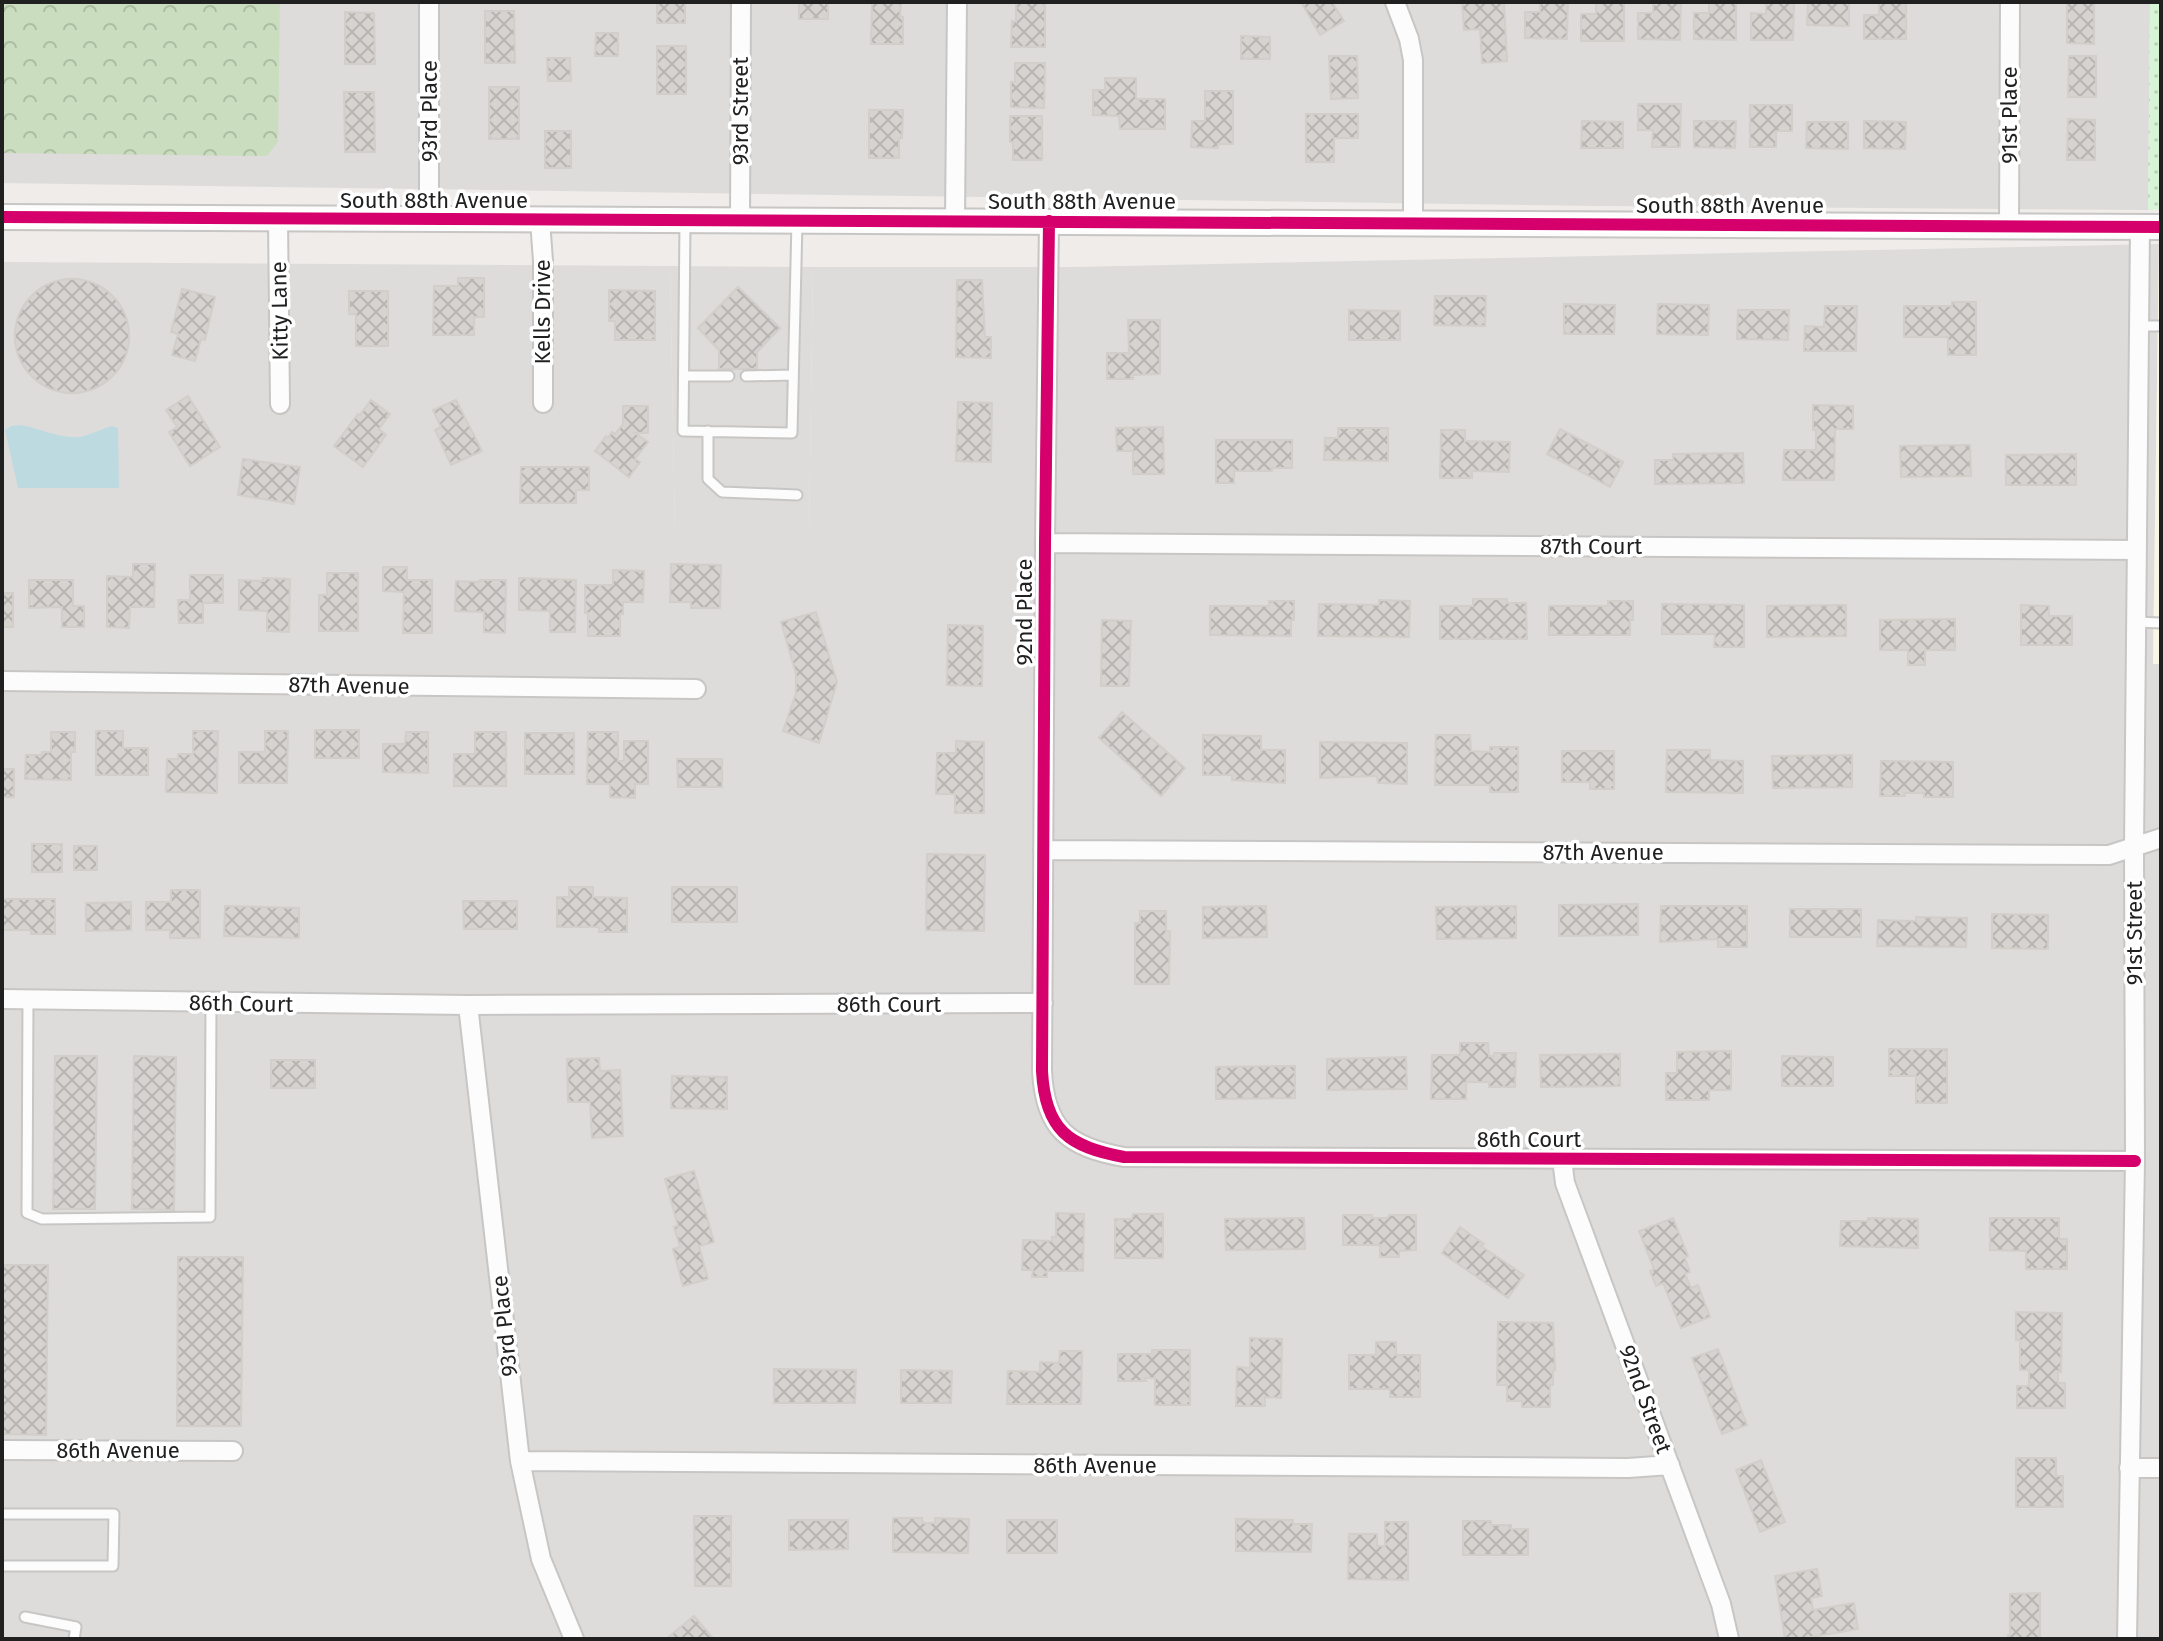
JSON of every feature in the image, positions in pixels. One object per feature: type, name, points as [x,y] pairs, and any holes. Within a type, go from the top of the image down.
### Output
[{"type":"street","name":"93rd Place","points":[[429,2],[429,220]]},
{"type":"street","name":"93rd Street","points":[[740,221],[741,2]]},
{"type":"street","points":[[955,220],[957,2]]},
{"type":"street","points":[[1395,2],[1409,39],[1413,60],[1413,223]]},
{"type":"street","name":"91st Place","points":[[2009,228],[2010,2]]},
{"type":"street","name":"South 88th Avenue","points":[[2,217],[2151,227]]},
{"type":"street","name":"Kitty Lane","points":[[278,219],[280,404]]},
{"type":"street","name":"Kells Drive","points":[[540,220],[543,403]]},
{"type":"street","name":"92nd Place","points":[[1043,1003],[1049,221]]},
{"type":"street","name":"91st Street","points":[[2127,1639],[2135,1161],[2134,847],[2139,326],[2151,227]]},
{"type":"street","name":"87th Court","points":[[1045,543],[2137,550]]},
{"type":"street","name":"87th Avenue","points":[[2,681],[696,689]]},
{"type":"street","name":"87th Avenue","points":[[1043,850],[2109,855],[2161,838]]},
{"type":"street","name":"86th Court","points":[[2,999],[468,1005],[1043,1003],[1043,1092],[1057,1127],[1084,1147],[1124,1157],[2135,1161]]},
{"type":"street","name":"93rd Place","points":[[468,1005],[520,1461],[541,1559],[574,1639]]},
{"type":"street","name":"92nd Street","points":[[1562,1159],[1565,1183],[1721,1604],[1729,1639]]},
{"type":"street","name":"86th Avenue","points":[[2,1450],[233,1451]]},
{"type":"street","name":"86th Avenue","points":[[520,1461],[1596,1468],[1670,1465]]},
{"type":"street","points":[[2129,1468],[2161,1468]]},
{"type":"lane","points":[[685,221],[683,431],[792,433],[797,221]]},
{"type":"lane","points":[[2139,326],[2161,326]]},
{"type":"lane","points":[[746,376],[793,375]]},
{"type":"lane","points":[[684,376],[729,376]]},
{"type":"lane","points":[[708,431],[708,479],[722,492],[797,495]]},
{"type":"lane","points":[[2136,622],[2161,623]]},
{"type":"lane","points":[[28,1000],[27,1213],[42,1219],[210,1217],[211,1002]]},
{"type":"lane","points":[[2,1514],[114,1514],[113,1566],[2,1566]]},
{"type":"lane","points":[[25,1617],[76,1627],[74,1639]]},
{"type":"shaded area","points":[[2,2],[2150,2],[2148,210],[1600,206],[2,183]]},
{"type":"shaded area","points":[[2159,244],[2153,664],[2161,664],[2161,1639],[2,1639],[2,262],[670,266],[675,532],[809,532],[813,267],[1074,267]]},
{"type":"shaded area","points":[[2159,244],[2161,664],[2153,664]]},
{"type":"shaded area","points":[[670,266],[813,267],[809,532],[675,532]]},
{"type":"green space","points":[[2,2],[280,2],[278,142],[267,156],[2,153]]},
{"type":"green space","points":[[2150,2],[2161,2],[2161,209],[2148,210]]},
{"type":"water","points":[[20,425],[72,437],[112,426],[118,428],[119,488],[18,488],[5,430]]},
{"type":"building","points":[[657,2],[685,2],[685,23],[657,23]]},
{"type":"building","points":[[799,2],[828,2],[828,19],[799,19]]},
{"type":"building","points":[[872,2],[901,2],[903,44],[871,44]]},
{"type":"building","points":[[1301,2],[1332,2],[1344,21],[1320,35]]},
{"type":"building","points":[[1504,2],[1507,61],[1482,63],[1480,29],[1464,30],[1462,3]]},
{"type":"building","points":[[1540,2],[1568,2],[1567,39],[1525,38],[1525,12],[1540,12]]},
{"type":"building","points":[[1596,2],[1624,2],[1624,41],[1581,41],[1581,14],[1596,14]]},
{"type":"building","points":[[1653,2],[1681,2],[1680,40],[1638,39],[1638,13],[1653,13]]},
{"type":"building","points":[[1709,2],[1736,2],[1736,40],[1694,39],[1694,13],[1709,13]]},
{"type":"building","points":[[1766,2],[1794,2],[1793,40],[1751,40],[1751,13],[1766,14]]},
{"type":"building","points":[[1808,2],[1849,2],[1849,26],[1807,25]]},
{"type":"building","points":[[1879,2],[1906,2],[1906,39],[1864,39],[1864,15],[1879,15]]},
{"type":"building","points":[[1016,3],[1045,3],[1045,47],[1011,47]]},
{"type":"building","points":[[2067,3],[2094,3],[2094,44],[2067,43]]},
{"type":"building","points":[[485,11],[514,11],[515,63],[485,63]]},
{"type":"building","points":[[345,12],[374,13],[375,64],[345,64]]},
{"type":"building","points":[[596,33],[618,33],[618,56],[595,56]]},
{"type":"building","points":[[1241,36],[1270,37],[1270,59],[1241,59]]},
{"type":"building","points":[[657,46],[686,46],[686,94],[657,94]]},
{"type":"building","points":[[1329,56],[1357,56],[1358,98],[1331,99]]},
{"type":"building","points":[[2069,56],[2096,56],[2096,97],[2068,97]]},
{"type":"building","points":[[547,58],[570,58],[571,81],[548,81]]},
{"type":"building","points":[[1015,63],[1045,63],[1044,108],[1011,107]]},
{"type":"building","points":[[1105,78],[1136,78],[1136,99],[1165,99],[1165,129],[1120,129],[1119,116],[1093,115],[1093,90],[1105,90]]},
{"type":"building","points":[[489,87],[519,87],[519,139],[489,139]]},
{"type":"building","points":[[1205,91],[1233,91],[1233,144],[1218,144],[1218,148],[1191,147],[1192,121],[1205,121]]},
{"type":"building","points":[[344,92],[374,92],[375,152],[345,152]]},
{"type":"building","points":[[1638,104],[1681,104],[1680,147],[1652,147],[1653,130],[1638,130]]},
{"type":"building","points":[[1750,105],[1792,105],[1792,131],[1776,131],[1776,147],[1750,147]]},
{"type":"building","points":[[869,110],[903,110],[899,158],[869,158]]},
{"type":"building","points":[[1306,114],[1358,114],[1358,138],[1334,138],[1334,162],[1306,162]]},
{"type":"building","points":[[1010,116],[1042,116],[1042,160],[1013,160]]},
{"type":"building","points":[[2068,119],[2095,120],[2095,160],[2067,160]]},
{"type":"building","points":[[1582,121],[1623,122],[1623,148],[1581,148]]},
{"type":"building","points":[[1694,121],[1736,121],[1735,148],[1694,147]]},
{"type":"building","points":[[1864,121],[1906,122],[1905,149],[1864,148]]},
{"type":"building","points":[[1807,122],[1848,122],[1848,149],[1806,148]]},
{"type":"building","points":[[545,131],[571,131],[571,168],[545,168]]},
{"type":"building","points":[[458,278],[484,278],[484,317],[474,317],[474,335],[433,335],[434,286],[458,286]]},
{"type":"building","points":[[72,279],[94,284],[112,296],[124,314],[129,336],[124,358],[112,376],[94,388],[72,393],[50,388],[32,376],[20,358],[15,336],[20,314],[32,296],[50,284]]},
{"type":"building","points":[[957,280],[982,280],[985,337],[991,337],[991,358],[956,357]]},
{"type":"building","points":[[738,287],[780,328],[757,352],[757,369],[719,369],[719,350],[698,328]]},
{"type":"building","points":[[182,289],[215,297],[205,340],[201,339],[195,361],[172,355],[178,334],[171,332]]},
{"type":"building","points":[[609,290],[655,291],[655,340],[615,340],[615,321],[609,321]]},
{"type":"building","points":[[349,291],[388,291],[388,346],[356,346],[356,314],[349,314]]},
{"type":"building","points":[[1435,296],[1486,296],[1485,326],[1434,325]]},
{"type":"building","points":[[1952,302],[1976,302],[1976,355],[1948,355],[1948,337],[1904,337],[1904,306],[1952,306]]},
{"type":"building","points":[[1564,304],[1615,305],[1614,334],[1564,334]]},
{"type":"building","points":[[1658,304],[1709,305],[1708,335],[1657,334]]},
{"type":"building","points":[[1825,306],[1857,306],[1856,351],[1804,351],[1805,326],[1824,327]]},
{"type":"building","points":[[1349,310],[1400,311],[1400,340],[1349,340]]},
{"type":"building","points":[[1738,310],[1789,310],[1788,340],[1737,339]]},
{"type":"building","points":[[1128,320],[1160,320],[1160,374],[1133,375],[1133,379],[1107,379],[1107,353],[1129,353]]},
{"type":"building","points":[[188,396],[220,447],[190,466],[169,432],[177,427],[166,410]]},
{"type":"building","points":[[371,400],[390,414],[379,429],[386,435],[363,467],[334,446]]},
{"type":"building","points":[[456,400],[482,451],[451,465],[435,430],[441,427],[433,410]]},
{"type":"building","points":[[958,402],[992,403],[991,462],[956,461]]},
{"type":"building","points":[[1813,405],[1853,406],[1853,429],[1835,429],[1834,480],[1783,480],[1784,450],[1816,450]]},
{"type":"building","points":[[623,406],[648,406],[648,433],[635,433],[648,442],[635,459],[640,462],[629,477],[595,451],[606,436],[608,438],[612,432],[615,434],[623,424]]},
{"type":"building","points":[[1163,427],[1164,474],[1133,474],[1133,451],[1117,451],[1116,428]]},
{"type":"building","points":[[1338,428],[1388,428],[1388,461],[1324,460],[1325,438],[1338,438]]},
{"type":"building","points":[[1560,429],[1623,462],[1610,487],[1547,454]]},
{"type":"building","points":[[1441,430],[1465,430],[1465,441],[1510,442],[1509,472],[1472,471],[1472,478],[1440,478]]},
{"type":"building","points":[[1216,440],[1292,440],[1292,468],[1234,471],[1234,483],[1216,483]]},
{"type":"building","points":[[1970,445],[1971,476],[1901,477],[1900,446]]},
{"type":"building","points":[[1743,453],[1744,483],[1655,484],[1655,460],[1673,460],[1673,454]]},
{"type":"building","points":[[2076,454],[2076,485],[2006,485],[2006,455]]},
{"type":"building","points":[[243,459],[300,467],[294,504],[238,495]]},
{"type":"building","points":[[521,467],[589,467],[589,490],[576,490],[576,503],[520,503]]},
{"type":"building","points":[[133,564],[155,564],[154,607],[130,607],[129,628],[107,627],[107,576],[133,577]]},
{"type":"building","points":[[671,564],[721,565],[720,608],[691,608],[691,602],[670,602]]},
{"type":"building","points":[[383,567],[407,567],[407,580],[432,580],[432,633],[403,633],[404,592],[383,591]]},
{"type":"building","points":[[613,570],[644,571],[643,602],[623,602],[620,636],[588,636],[585,585],[613,585]]},
{"type":"building","points":[[327,573],[358,573],[358,631],[319,631],[319,595],[327,595]]},
{"type":"building","points":[[190,575],[223,575],[223,603],[203,603],[203,623],[179,623],[178,600],[190,600]]},
{"type":"building","points":[[263,578],[290,579],[289,632],[267,631],[267,611],[239,610],[239,580],[263,581]]},
{"type":"building","points":[[519,578],[576,580],[575,632],[550,632],[550,611],[519,610]]},
{"type":"building","points":[[29,580],[73,580],[73,606],[84,606],[84,627],[62,627],[62,607],[29,608]]},
{"type":"building","points":[[506,580],[505,633],[484,632],[484,612],[455,611],[456,581]]},
{"type":"building","points":[[2,593],[13,593],[13,627],[2,627]]},
{"type":"building","points":[[1473,599],[1507,599],[1507,603],[1526,603],[1527,639],[1440,639],[1440,606],[1473,606]]},
{"type":"building","points":[[1379,600],[1410,601],[1409,637],[1318,636],[1319,604],[1379,605]]},
{"type":"building","points":[[1269,601],[1294,601],[1291,636],[1210,635],[1210,606],[1269,606]]},
{"type":"building","points":[[1608,601],[1633,601],[1630,635],[1549,635],[1549,606],[1608,606]]},
{"type":"building","points":[[1662,604],[1744,605],[1744,647],[1714,647],[1715,634],[1662,634]]},
{"type":"building","points":[[1846,605],[1846,636],[1767,637],[1767,606]]},
{"type":"building","points":[[2021,605],[2049,606],[2049,616],[2072,616],[2072,645],[2021,645]]},
{"type":"building","points":[[816,612],[837,682],[819,743],[783,731],[796,693],[796,674],[781,622]]},
{"type":"building","points":[[1955,619],[1955,650],[1925,650],[1925,665],[1908,665],[1908,650],[1880,650],[1880,620]]},
{"type":"building","points":[[1102,620],[1131,621],[1129,686],[1101,686]]},
{"type":"building","points":[[948,625],[983,626],[982,686],[947,685]]},
{"type":"building","points":[[1122,712],[1185,768],[1161,796],[1099,738]]},
{"type":"building","points":[[315,730],[359,730],[359,758],[315,758]]},
{"type":"building","points":[[96,731],[123,731],[123,748],[148,748],[148,775],[96,775]]},
{"type":"building","points":[[193,731],[218,731],[217,793],[166,792],[167,759],[178,759],[178,754],[193,754]]},
{"type":"building","points":[[265,731],[288,731],[287,783],[239,783],[239,752],[265,752]]},
{"type":"building","points":[[51,732],[75,732],[71,780],[25,779],[26,755],[51,752]]},
{"type":"building","points":[[406,732],[428,732],[428,773],[383,772],[383,744],[405,744]]},
{"type":"building","points":[[475,732],[506,732],[506,786],[454,786],[454,754],[475,754]]},
{"type":"building","points":[[588,732],[618,732],[618,761],[624,761],[624,741],[648,741],[648,784],[635,784],[635,798],[610,797],[610,784],[587,784]]},
{"type":"building","points":[[525,733],[574,733],[574,774],[525,774]]},
{"type":"building","points":[[1203,735],[1261,736],[1261,750],[1285,750],[1285,783],[1232,780],[1232,775],[1203,775]]},
{"type":"building","points":[[1436,735],[1470,735],[1471,751],[1490,752],[1490,747],[1518,747],[1518,792],[1490,792],[1490,785],[1435,785]]},
{"type":"building","points":[[956,741],[984,742],[984,813],[955,813],[955,794],[936,794],[937,753],[956,753]]},
{"type":"building","points":[[1320,742],[1407,743],[1407,784],[1378,783],[1377,776],[1320,778]]},
{"type":"building","points":[[1667,750],[1710,750],[1710,760],[1743,761],[1743,793],[1666,792]]},
{"type":"building","points":[[1562,751],[1614,751],[1614,789],[1590,789],[1590,782],[1562,782]]},
{"type":"building","points":[[1852,755],[1852,787],[1773,788],[1772,756]]},
{"type":"building","points":[[677,759],[722,759],[722,787],[678,787]]},
{"type":"building","points":[[1881,761],[1953,762],[1953,797],[1924,797],[1924,793],[1880,796]]},
{"type":"building","points":[[2,769],[14,769],[14,797],[2,797]]},
{"type":"building","points":[[32,844],[62,844],[62,872],[32,872]]},
{"type":"building","points":[[74,846],[97,846],[97,870],[74,870]]},
{"type":"building","points":[[927,854],[985,855],[984,931],[926,930]]},
{"type":"building","points":[[569,887],[593,887],[593,897],[627,898],[627,932],[599,932],[599,927],[557,927],[557,897],[569,897]]},
{"type":"building","points":[[672,887],[737,887],[737,922],[672,922]]},
{"type":"building","points":[[171,890],[200,890],[200,938],[170,938],[170,930],[146,930],[146,902],[171,902]]},
{"type":"building","points":[[3,899],[55,899],[55,934],[3,930]]},
{"type":"building","points":[[463,901],[517,901],[517,929],[464,929]]},
{"type":"building","points":[[131,902],[131,930],[86,931],[86,903]]},
{"type":"building","points":[[1638,904],[1638,935],[1559,936],[1559,905]]},
{"type":"building","points":[[225,906],[299,908],[299,938],[224,936]]},
{"type":"building","points":[[1266,906],[1267,937],[1203,938],[1203,907]]},
{"type":"building","points":[[1516,906],[1516,938],[1437,939],[1436,907]]},
{"type":"building","points":[[1661,906],[1747,906],[1747,947],[1718,947],[1718,939],[1660,942]]},
{"type":"building","points":[[1790,909],[1861,909],[1861,937],[1790,937]]},
{"type":"building","points":[[1140,911],[1166,911],[1166,931],[1170,931],[1169,984],[1135,984],[1135,923],[1140,923]]},
{"type":"building","points":[[1992,914],[2048,915],[2048,949],[1992,948]]},
{"type":"building","points":[[1916,917],[1967,918],[1966,947],[1877,946],[1878,920],[1916,921]]},
{"type":"building","points":[[1460,1043],[1488,1043],[1489,1056],[1494,1056],[1494,1053],[1516,1053],[1515,1087],[1489,1087],[1489,1082],[1466,1082],[1466,1099],[1431,1099],[1432,1055],[1460,1055]]},
{"type":"building","points":[[1889,1049],[1947,1049],[1947,1103],[1916,1103],[1916,1076],[1889,1076]]},
{"type":"building","points":[[1731,1051],[1731,1090],[1709,1090],[1709,1100],[1666,1100],[1666,1073],[1677,1073],[1677,1052]]},
{"type":"building","points":[[1620,1054],[1620,1086],[1541,1087],[1540,1055]]},
{"type":"building","points":[[55,1056],[97,1056],[95,1209],[53,1209]]},
{"type":"building","points":[[134,1056],[176,1057],[174,1210],[132,1209]]},
{"type":"building","points":[[1782,1056],[1833,1057],[1833,1086],[1782,1086]]},
{"type":"building","points":[[1406,1057],[1407,1089],[1327,1090],[1327,1059]]},
{"type":"building","points":[[599,1058],[600,1071],[620,1070],[623,1136],[592,1138],[590,1102],[568,1102],[567,1059]]},
{"type":"building","points":[[271,1060],[315,1060],[315,1088],[271,1088]]},
{"type":"building","points":[[1295,1066],[1295,1098],[1216,1099],[1216,1067]]},
{"type":"building","points":[[672,1076],[727,1077],[727,1109],[671,1108]]},
{"type":"building","points":[[694,1171],[714,1242],[699,1246],[708,1279],[683,1286],[673,1249],[680,1247],[674,1227],[678,1226],[665,1179]]},
{"type":"building","points":[[1056,1213],[1084,1214],[1083,1271],[1047,1271],[1047,1277],[1032,1277],[1033,1270],[1022,1270],[1023,1240],[1052,1241],[1052,1237],[1056,1237]]},
{"type":"building","points":[[1133,1214],[1163,1214],[1163,1258],[1115,1258],[1115,1219],[1132,1219]]},
{"type":"building","points":[[1343,1215],[1388,1218],[1389,1215],[1416,1215],[1416,1250],[1399,1251],[1399,1257],[1380,1257],[1380,1245],[1343,1245]]},
{"type":"building","points":[[1304,1218],[1305,1249],[1226,1250],[1225,1219]]},
{"type":"building","points":[[1673,1218],[1688,1256],[1685,1258],[1690,1272],[1685,1274],[1691,1288],[1698,1285],[1710,1317],[1681,1328],[1663,1283],[1656,1286],[1650,1271],[1654,1269],[1639,1231]]},
{"type":"building","points":[[1868,1218],[1918,1219],[1918,1248],[1840,1246],[1841,1221],[1868,1221]]},
{"type":"building","points":[[1990,1218],[2059,1218],[2059,1239],[2067,1239],[2067,1269],[2026,1269],[2026,1251],[1990,1250]]},
{"type":"building","points":[[1460,1227],[1484,1244],[1481,1246],[1524,1275],[1508,1298],[1442,1253]]},
{"type":"building","points":[[178,1257],[243,1257],[241,1426],[177,1426]]},
{"type":"building","points":[[2,1265],[48,1265],[46,1435],[2,1434]]},
{"type":"building","points":[[2016,1312],[2062,1313],[2058,1383],[2065,1383],[2065,1408],[2017,1408],[2017,1386],[2029,1386],[2029,1370],[2020,1370]]},
{"type":"building","points":[[1498,1322],[1553,1323],[1555,1370],[1553,1385],[1550,1385],[1550,1407],[1522,1407],[1522,1401],[1507,1401],[1507,1385],[1497,1385]]},
{"type":"building","points":[[1250,1338],[1282,1339],[1281,1398],[1265,1397],[1265,1406],[1236,1406],[1237,1367],[1250,1368]]},
{"type":"building","points":[[1376,1342],[1396,1342],[1396,1355],[1420,1355],[1420,1397],[1390,1397],[1390,1389],[1349,1389],[1349,1355],[1376,1355]]},
{"type":"building","points":[[1718,1349],[1747,1425],[1722,1434],[1692,1358]]},
{"type":"building","points":[[1152,1350],[1190,1350],[1190,1405],[1155,1405],[1155,1378],[1118,1381],[1118,1354],[1152,1354]]},
{"type":"building","points":[[1060,1351],[1082,1351],[1081,1404],[1007,1404],[1008,1371],[1040,1372],[1040,1362],[1059,1363]]},
{"type":"building","points":[[774,1369],[856,1370],[855,1403],[774,1403]]},
{"type":"building","points":[[901,1370],[952,1371],[951,1403],[901,1403]]},
{"type":"building","points":[[2016,1458],[2056,1458],[2056,1476],[2063,1476],[2063,1507],[2016,1507]]},
{"type":"building","points":[[1761,1460],[1785,1522],[1760,1532],[1736,1470]]},
{"type":"building","points":[[694,1516],[731,1516],[731,1586],[695,1586]]},
{"type":"building","points":[[893,1518],[922,1518],[923,1523],[935,1523],[935,1518],[969,1519],[968,1553],[893,1552]]},
{"type":"building","points":[[1236,1519],[1293,1520],[1293,1524],[1312,1524],[1311,1552],[1236,1551]]},
{"type":"building","points":[[789,1520],[848,1520],[848,1549],[789,1550]]},
{"type":"building","points":[[1007,1520],[1057,1520],[1057,1553],[1007,1553]]},
{"type":"building","points":[[1463,1521],[1491,1521],[1491,1525],[1528,1529],[1528,1555],[1463,1555]]},
{"type":"building","points":[[1385,1522],[1408,1522],[1408,1580],[1348,1579],[1349,1534],[1377,1534],[1377,1546],[1385,1546]]},
{"type":"building","points":[[1817,1569],[1822,1596],[1811,1598],[1813,1610],[1854,1603],[1858,1629],[1785,1639],[1775,1576]]},
{"type":"building","points":[[2040,1593],[2040,1639],[2008,1639],[2010,1594]]},
{"type":"building","points":[[694,1616],[714,1639],[666,1639]]},
{"type":"cycle path","points":[[2,217],[2161,227]]},
{"type":"cycle path","points":[[1049,221],[1042,1071],[1048,1108],[1064,1132],[1088,1148],[1124,1157],[2135,1161]]}]
